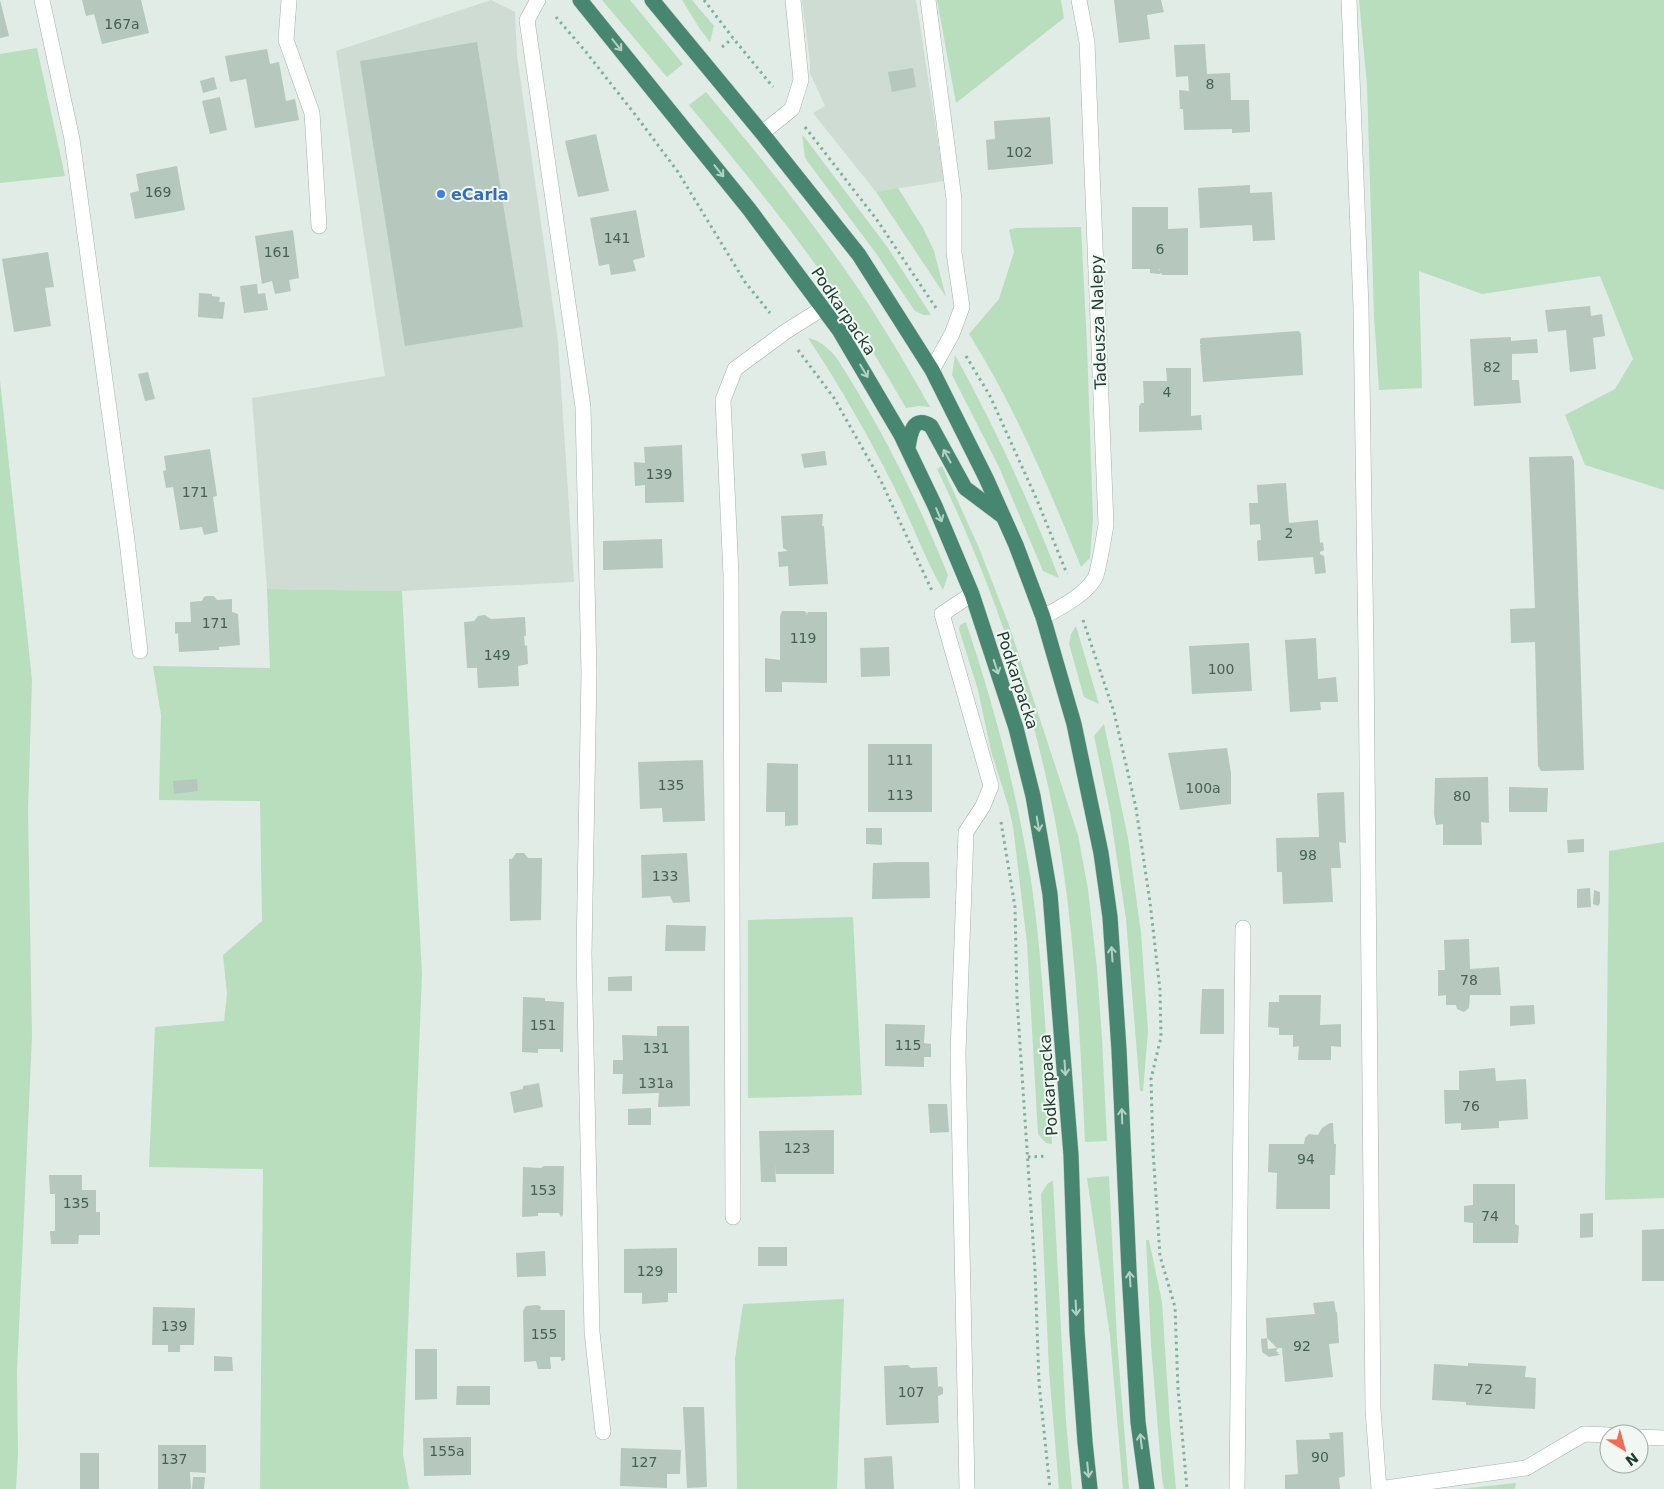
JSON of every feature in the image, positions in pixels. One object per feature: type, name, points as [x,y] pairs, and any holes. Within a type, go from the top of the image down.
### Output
[{"type":"highway","name":"Podkarpacka","points":[[580,0],[750,209],[844,338],[908,448],[972,594],[1016,728],[1033,796],[1050,894],[1070,1145],[1077,1332],[1090,1489]]},
{"type":"highway","points":[[652,0],[762,133],[859,256],[932,370],[986,478],[1016,546],[1043,617],[1074,724],[1101,853],[1110,917],[1119,1050],[1137,1403],[1147,1489]]},
{"type":"highway","points":[[908,448],[911,429],[915,425],[926,423],[931,426],[965,488],[1003,516]]},
{"type":"street","points":[[42,0],[72,139],[127,541],[140,651]]},
{"type":"street","points":[[289,0],[286,40],[312,113],[318,226]]},
{"type":"street","points":[[538,0],[527,20],[583,407],[588,673],[584,954],[592,1332],[603,1432]]},
{"type":"street","points":[[762,133],[792,109],[801,80],[793,0]]},
{"type":"street","points":[[928,0],[954,198],[954,253],[962,307],[952,334],[932,370]]},
{"type":"street","name":"Tadeusza Nalepy","points":[[1043,617],[1077,597],[1095,577],[1106,524],[1087,42],[1079,0]]},
{"type":"street","points":[[1349,0],[1361,307],[1373,1410],[1379,1489],[1526,1468],[1584,1434],[1599,1435]]},
{"type":"street","points":[[733,1217],[731,576],[723,400],[735,369],[785,332],[823,308]]},
{"type":"street","points":[[967,1489],[958,1053],[966,832],[983,806],[991,786],[942,614],[972,594]]},
{"type":"street","points":[[1237,1489],[1243,928]]},
{"type":"street","points":[[1649,1437],[1664,1438]]},
{"type":"path","points":[[553,13],[649,132],[678,172],[745,282],[834,398],[881,481],[942,614]]},
{"type":"path","points":[[991,786],[1001,822],[1015,906],[1017,999],[1035,1270],[1039,1383],[1050,1489]]},
{"type":"shaded area","points":[[491,0],[515,12],[517,56],[558,341],[574,582],[402,591],[267,589],[252,398],[385,376],[336,51]]},
{"type":"shaded area","points":[[802,0],[916,0],[944,181],[876,192],[813,113],[825,106],[810,73]]},
{"type":"green space","points":[[602,0],[630,0],[683,64],[667,77]]},
{"type":"green space","points":[[682,0],[692,0],[714,26],[710,42],[700,29]]},
{"type":"green space","points":[[937,0],[1061,0],[1064,18],[956,103]]},
{"type":"green space","points":[[1359,0],[1664,0],[1664,490],[1585,465],[1565,415],[1615,389],[1633,359],[1600,276],[1482,294],[1419,271],[1422,388],[1379,390],[1374,316],[1367,85]]},
{"type":"green space","points":[[37,48],[65,176],[0,183],[0,54]]},
{"type":"green space","points":[[706,92],[778,180],[830,248],[879,321],[930,407],[906,408],[860,330],[830,285],[761,193],[689,105]]},
{"type":"green space","points":[[802,134],[888,248],[931,315],[924,315],[915,311],[875,252],[805,158]]},
{"type":"green space","points":[[898,188],[923,228],[934,251],[946,297],[876,192]]},
{"type":"green space","points":[[1081,227],[1093,519],[1090,558],[1081,567],[1044,478],[1016,419],[969,334],[999,299],[1014,252],[1009,230],[1016,228]]},
{"type":"green space","points":[[808,338],[824,345],[836,357],[883,436],[924,518],[948,575],[943,590],[877,453],[844,395]]},
{"type":"green space","points":[[955,355],[1011,465],[1059,578],[1043,571],[999,467],[952,375]]},
{"type":"green space","points":[[0,380],[32,680],[28,812],[32,1036],[17,1372],[18,1454],[16,1489],[0,1489]]},
{"type":"green space","points":[[942,466],[979,548],[1009,625],[1078,835],[1088,889],[1097,969],[1107,1141],[1085,1142],[1075,970],[1063,867],[1043,764],[1015,663],[979,565],[937,469]]},
{"type":"green space","points":[[267,589],[402,591],[422,974],[403,1454],[409,1489],[260,1489],[263,1169],[149,1167],[155,1027],[224,1021],[227,994],[223,955],[262,921],[260,801],[159,800],[161,715],[153,666],[270,668]]},
{"type":"green space","points":[[966,622],[987,687],[1005,753],[1020,819],[1032,887],[1042,983],[1052,1144],[1046,1143],[1038,1134],[1027,943],[1013,826],[991,751],[978,690],[959,629],[960,625]]},
{"type":"green space","points":[[1076,626],[1099,704],[1084,697],[1069,644],[1071,634]]},
{"type":"green space","points":[[1104,724],[1128,838],[1141,933],[1148,1031],[1143,1091],[1140,1091],[1126,919],[1110,812],[1094,736]]},
{"type":"green space","points":[[1664,842],[1664,1198],[1605,1200],[1609,851]]},
{"type":"green space","points":[[853,917],[862,1095],[748,1098],[748,920]]},
{"type":"green space","points":[[1109,1176],[1117,1340],[1129,1489],[1123,1489],[1110,1336],[1087,1178]]},
{"type":"green space","points":[[1053,1181],[1066,1421],[1072,1489],[1059,1489],[1049,1370],[1041,1194],[1048,1183]]},
{"type":"green space","points":[[1146,1240],[1149,1240],[1162,1302],[1176,1489],[1164,1489],[1162,1478],[1151,1345]]},
{"type":"green space","points":[[844,1299],[837,1489],[737,1489],[735,1359],[743,1304]]},
{"type":"green space","points":[[1516,1483],[1515,1489],[1460,1489]]},
{"type":"building","points":[[0,0],[9,36],[0,38]]},
{"type":"building","points":[[82,0],[141,0],[149,33],[102,44],[94,14],[86,16]]},
{"type":"building","points":[[1114,0],[1161,0],[1164,12],[1147,15],[1150,39],[1119,43]]},
{"type":"building","name":"eCarla","points":[[477,42],[523,327],[405,346],[360,61]]},
{"type":"building","points":[[1205,44],[1207,74],[1230,73],[1231,100],[1249,100],[1250,132],[1232,133],[1232,129],[1184,130],[1183,109],[1180,109],[1179,90],[1189,91],[1188,76],[1176,77],[1174,45]]},
{"type":"building","points":[[267,49],[270,64],[279,62],[286,101],[295,99],[299,120],[255,128],[246,79],[230,82],[225,56]]},
{"type":"building","points":[[913,68],[916,87],[892,92],[888,72]]},
{"type":"building","points":[[214,77],[217,89],[203,93],[200,81]]},
{"type":"building","points":[[220,97],[227,130],[210,134],[202,101]]},
{"type":"building","points":[[1050,117],[1053,164],[988,170],[986,140],[995,139],[994,121]]},
{"type":"building","points":[[596,134],[609,191],[578,197],[565,141]]},
{"type":"building","points":[[177,166],[185,210],[135,219],[130,193],[139,191],[136,174]]},
{"type":"building","points":[[1250,185],[1250,193],[1272,192],[1275,240],[1253,241],[1252,225],[1200,228],[1198,188]]},
{"type":"building","points":[[1132,207],[1168,207],[1168,229],[1188,228],[1188,275],[1162,275],[1161,272],[1159,274],[1150,273],[1150,269],[1132,269]]},
{"type":"building","points":[[636,210],[645,257],[633,260],[636,271],[611,275],[609,264],[599,266],[590,218]]},
{"type":"building","points":[[293,230],[299,278],[289,280],[291,291],[275,294],[272,281],[262,284],[255,236]]},
{"type":"building","points":[[48,252],[54,287],[45,288],[51,326],[14,332],[2,259]]},
{"type":"building","points":[[257,284],[258,294],[265,293],[268,310],[244,313],[240,286]]},
{"type":"building","points":[[199,293],[212,294],[212,296],[220,297],[219,302],[225,302],[223,319],[198,317]]},
{"type":"building","points":[[1590,306],[1591,316],[1602,314],[1605,336],[1593,338],[1596,369],[1570,372],[1566,330],[1548,332],[1545,310]]},
{"type":"building","points":[[1299,331],[1301,334],[1303,375],[1203,382],[1200,345],[1202,345],[1200,344],[1200,339]]},
{"type":"building","points":[[1511,337],[1511,341],[1537,339],[1538,353],[1512,354],[1512,380],[1519,380],[1521,403],[1474,406],[1470,339]]},
{"type":"building","points":[[1166,368],[1191,368],[1191,416],[1201,415],[1202,430],[1139,432],[1139,406],[1141,403],[1144,403],[1143,381],[1167,381]]},
{"type":"building","points":[[148,372],[155,399],[145,401],[138,374]]},
{"type":"building","points":[[682,445],[684,502],[645,503],[645,485],[635,486],[634,462],[645,463],[644,447]]},
{"type":"building","points":[[210,449],[217,496],[213,497],[218,532],[204,535],[202,527],[180,530],[173,487],[166,488],[163,471],[166,470],[164,456]]},
{"type":"building","points":[[825,451],[827,465],[804,468],[801,454]]},
{"type":"building","points":[[1572,456],[1574,461],[1584,770],[1541,771],[1538,766],[1535,642],[1511,643],[1510,609],[1535,608],[1529,457]]},
{"type":"building","points":[[1286,483],[1289,523],[1318,520],[1320,543],[1323,542],[1324,550],[1320,554],[1324,556],[1326,573],[1315,574],[1313,557],[1258,561],[1257,542],[1261,540],[1260,524],[1250,525],[1249,503],[1258,503],[1257,485]]},
{"type":"building","points":[[823,514],[822,526],[824,526],[828,584],[789,586],[788,566],[779,567],[778,552],[788,551],[783,548],[781,516]]},
{"type":"building","points":[[662,539],[663,568],[603,570],[603,541]]},
{"type":"building","points":[[206,596],[214,596],[217,600],[232,599],[232,612],[238,614],[240,645],[219,647],[219,650],[179,652],[178,633],[175,633],[175,622],[191,622],[190,602],[202,601]]},
{"type":"building","points":[[782,611],[804,611],[807,613],[806,617],[808,612],[827,612],[827,683],[782,682],[782,692],[765,692],[765,658],[780,660],[780,616]]},
{"type":"building","points":[[485,615],[491,619],[525,617],[526,636],[524,636],[525,646],[527,645],[528,664],[518,666],[519,686],[478,688],[477,668],[467,668],[464,622],[474,621],[478,616]]},
{"type":"building","points":[[1316,638],[1318,679],[1336,677],[1338,702],[1320,702],[1321,710],[1290,712],[1285,640]]},
{"type":"building","points":[[1249,643],[1252,691],[1192,694],[1189,646]]},
{"type":"building","points":[[889,647],[890,676],[861,677],[860,648]]},
{"type":"building","points":[[868,744],[932,744],[932,812],[868,812]]},
{"type":"building","points":[[1227,748],[1231,773],[1231,804],[1180,810],[1168,753]]},
{"type":"building","points":[[703,760],[705,821],[663,822],[662,808],[640,809],[638,762]]},
{"type":"building","points":[[767,763],[798,764],[798,825],[785,826],[785,812],[766,812]]},
{"type":"building","points":[[1488,777],[1489,823],[1481,822],[1482,845],[1443,845],[1443,824],[1436,825],[1434,814],[1435,778]]},
{"type":"building","points":[[197,779],[198,791],[174,794],[173,781]]},
{"type":"building","points":[[1509,787],[1548,788],[1547,812],[1509,812]]},
{"type":"building","points":[[1344,792],[1346,843],[1339,842],[1341,868],[1331,868],[1333,902],[1283,904],[1282,872],[1277,872],[1276,838],[1319,837],[1317,793]]},
{"type":"building","points":[[866,828],[882,828],[882,845],[866,844]]},
{"type":"building","points":[[1584,839],[1584,852],[1568,853],[1567,840]]},
{"type":"building","points":[[516,853],[524,853],[528,858],[542,858],[541,920],[510,921],[509,859],[512,859]]},
{"type":"building","points":[[687,853],[690,902],[673,903],[670,896],[642,898],[641,855]]},
{"type":"building","points":[[929,862],[930,898],[872,899],[873,863]]},
{"type":"building","points":[[1590,888],[1591,907],[1577,908],[1577,889]]},
{"type":"building","points":[[1594,890],[1600,892],[1600,903],[1598,906],[1593,904]]},
{"type":"building","points":[[666,925],[706,926],[705,951],[665,951]]},
{"type":"building","points":[[1469,939],[1470,969],[1499,967],[1501,995],[1470,995],[1469,1008],[1464,1012],[1457,1009],[1456,1005],[1446,1005],[1446,995],[1438,996],[1438,970],[1445,970],[1444,940]]},
{"type":"building","points":[[632,976],[632,991],[608,991],[608,977]]},
{"type":"building","points":[[1202,989],[1224,989],[1224,1034],[1200,1034]]},
{"type":"building","points":[[1279,995],[1321,995],[1320,1025],[1341,1024],[1341,1047],[1331,1046],[1331,1060],[1298,1060],[1299,1046],[1293,1047],[1293,1035],[1279,1035],[1279,1028],[1268,1027],[1269,1002],[1279,1002]]},
{"type":"building","points":[[523,997],[545,998],[545,1001],[564,1002],[563,1052],[560,1052],[560,1049],[538,1049],[538,1053],[522,1052]]},
{"type":"building","points":[[1534,1005],[1535,1024],[1510,1026],[1510,1006]]},
{"type":"building","points":[[885,1024],[925,1025],[924,1043],[931,1044],[931,1057],[924,1057],[924,1067],[885,1066]]},
{"type":"building","points":[[657,1026],[689,1026],[690,1106],[658,1107],[659,1093],[622,1094],[623,1074],[613,1074],[613,1060],[623,1060],[622,1035],[657,1036]]},
{"type":"building","points":[[1495,1068],[1496,1081],[1526,1079],[1528,1119],[1499,1121],[1499,1128],[1461,1130],[1461,1123],[1445,1124],[1444,1090],[1459,1090],[1459,1071]]},
{"type":"building","points":[[539,1083],[543,1107],[514,1113],[510,1092],[523,1089],[523,1086]]},
{"type":"building","points":[[928,1104],[947,1104],[949,1132],[930,1133]]},
{"type":"building","points":[[651,1108],[651,1125],[628,1125],[628,1109]]},
{"type":"building","points":[[1333,1123],[1334,1144],[1336,1144],[1335,1175],[1330,1175],[1330,1209],[1276,1209],[1277,1173],[1268,1172],[1269,1144],[1304,1144],[1305,1138],[1309,1134],[1318,1135],[1322,1128]]},
{"type":"building","points":[[834,1130],[834,1174],[776,1174],[775,1165],[776,1182],[761,1182],[759,1131]]},
{"type":"building","points":[[544,1166],[564,1166],[563,1215],[561,1217],[559,1213],[538,1213],[538,1216],[522,1217],[523,1167],[541,1168]]},
{"type":"building","points":[[49,1175],[82,1175],[82,1190],[96,1190],[96,1212],[100,1212],[100,1235],[79,1235],[78,1244],[51,1244],[50,1231],[55,1231],[55,1194],[50,1194]]},
{"type":"building","points":[[1473,1184],[1515,1184],[1515,1224],[1519,1226],[1518,1243],[1473,1243],[1473,1223],[1464,1222],[1464,1206],[1473,1205]]},
{"type":"building","points":[[1593,1213],[1593,1237],[1580,1238],[1580,1214]]},
{"type":"building","points":[[1664,1229],[1664,1281],[1642,1281],[1642,1230]]},
{"type":"building","points":[[758,1247],[787,1247],[787,1266],[758,1266]]},
{"type":"building","points":[[677,1248],[677,1293],[668,1293],[668,1302],[642,1304],[642,1293],[624,1293],[624,1249]]},
{"type":"building","points":[[545,1251],[546,1276],[517,1277],[516,1253]]},
{"type":"building","points":[[1334,1301],[1337,1312],[1339,1343],[1329,1344],[1333,1377],[1285,1382],[1282,1348],[1277,1348],[1267,1338],[1266,1318],[1315,1314],[1313,1303]]},
{"type":"building","points":[[538,1305],[541,1307],[540,1310],[565,1310],[565,1360],[561,1361],[561,1357],[550,1357],[551,1369],[538,1369],[536,1361],[524,1362],[523,1311],[526,1306]]},
{"type":"building","points":[[153,1307],[195,1308],[194,1345],[180,1345],[180,1352],[168,1352],[168,1345],[152,1345]]},
{"type":"building","points":[[1267,1338],[1268,1349],[1278,1348],[1276,1351],[1280,1355],[1269,1357],[1262,1352],[1261,1339]]},
{"type":"building","points":[[415,1349],[437,1349],[437,1399],[415,1400]]},
{"type":"building","points":[[214,1356],[232,1357],[233,1371],[214,1371]]},
{"type":"building","points":[[1468,1363],[1526,1366],[1525,1377],[1536,1378],[1535,1409],[1466,1405],[1466,1402],[1432,1400],[1434,1364],[1468,1366]]},
{"type":"building","points":[[908,1365],[911,1368],[937,1367],[938,1387],[941,1386],[943,1388],[943,1394],[938,1396],[939,1423],[886,1425],[884,1366]]},
{"type":"building","points":[[457,1386],[490,1386],[490,1405],[456,1405]]},
{"type":"building","points":[[683,1407],[704,1407],[707,1487],[687,1488]]},
{"type":"building","points":[[1343,1432],[1345,1476],[1339,1478],[1340,1489],[1285,1489],[1285,1475],[1298,1474],[1296,1440],[1330,1439],[1329,1433]]},
{"type":"building","points":[[471,1437],[471,1475],[424,1476],[423,1438]]},
{"type":"building","points":[[158,1445],[206,1445],[206,1473],[190,1472],[191,1489],[158,1489]]},
{"type":"building","points":[[621,1448],[681,1450],[680,1474],[667,1474],[667,1488],[620,1486]]},
{"type":"building","points":[[80,1453],[99,1453],[99,1489],[80,1489]]},
{"type":"building","points":[[892,1456],[894,1489],[865,1489],[864,1458]]},
{"type":"building","points":[[193,1477],[205,1477],[204,1489],[192,1489]]},
{"type":"place","name":"eCarla","points":[[441,194]]}]
